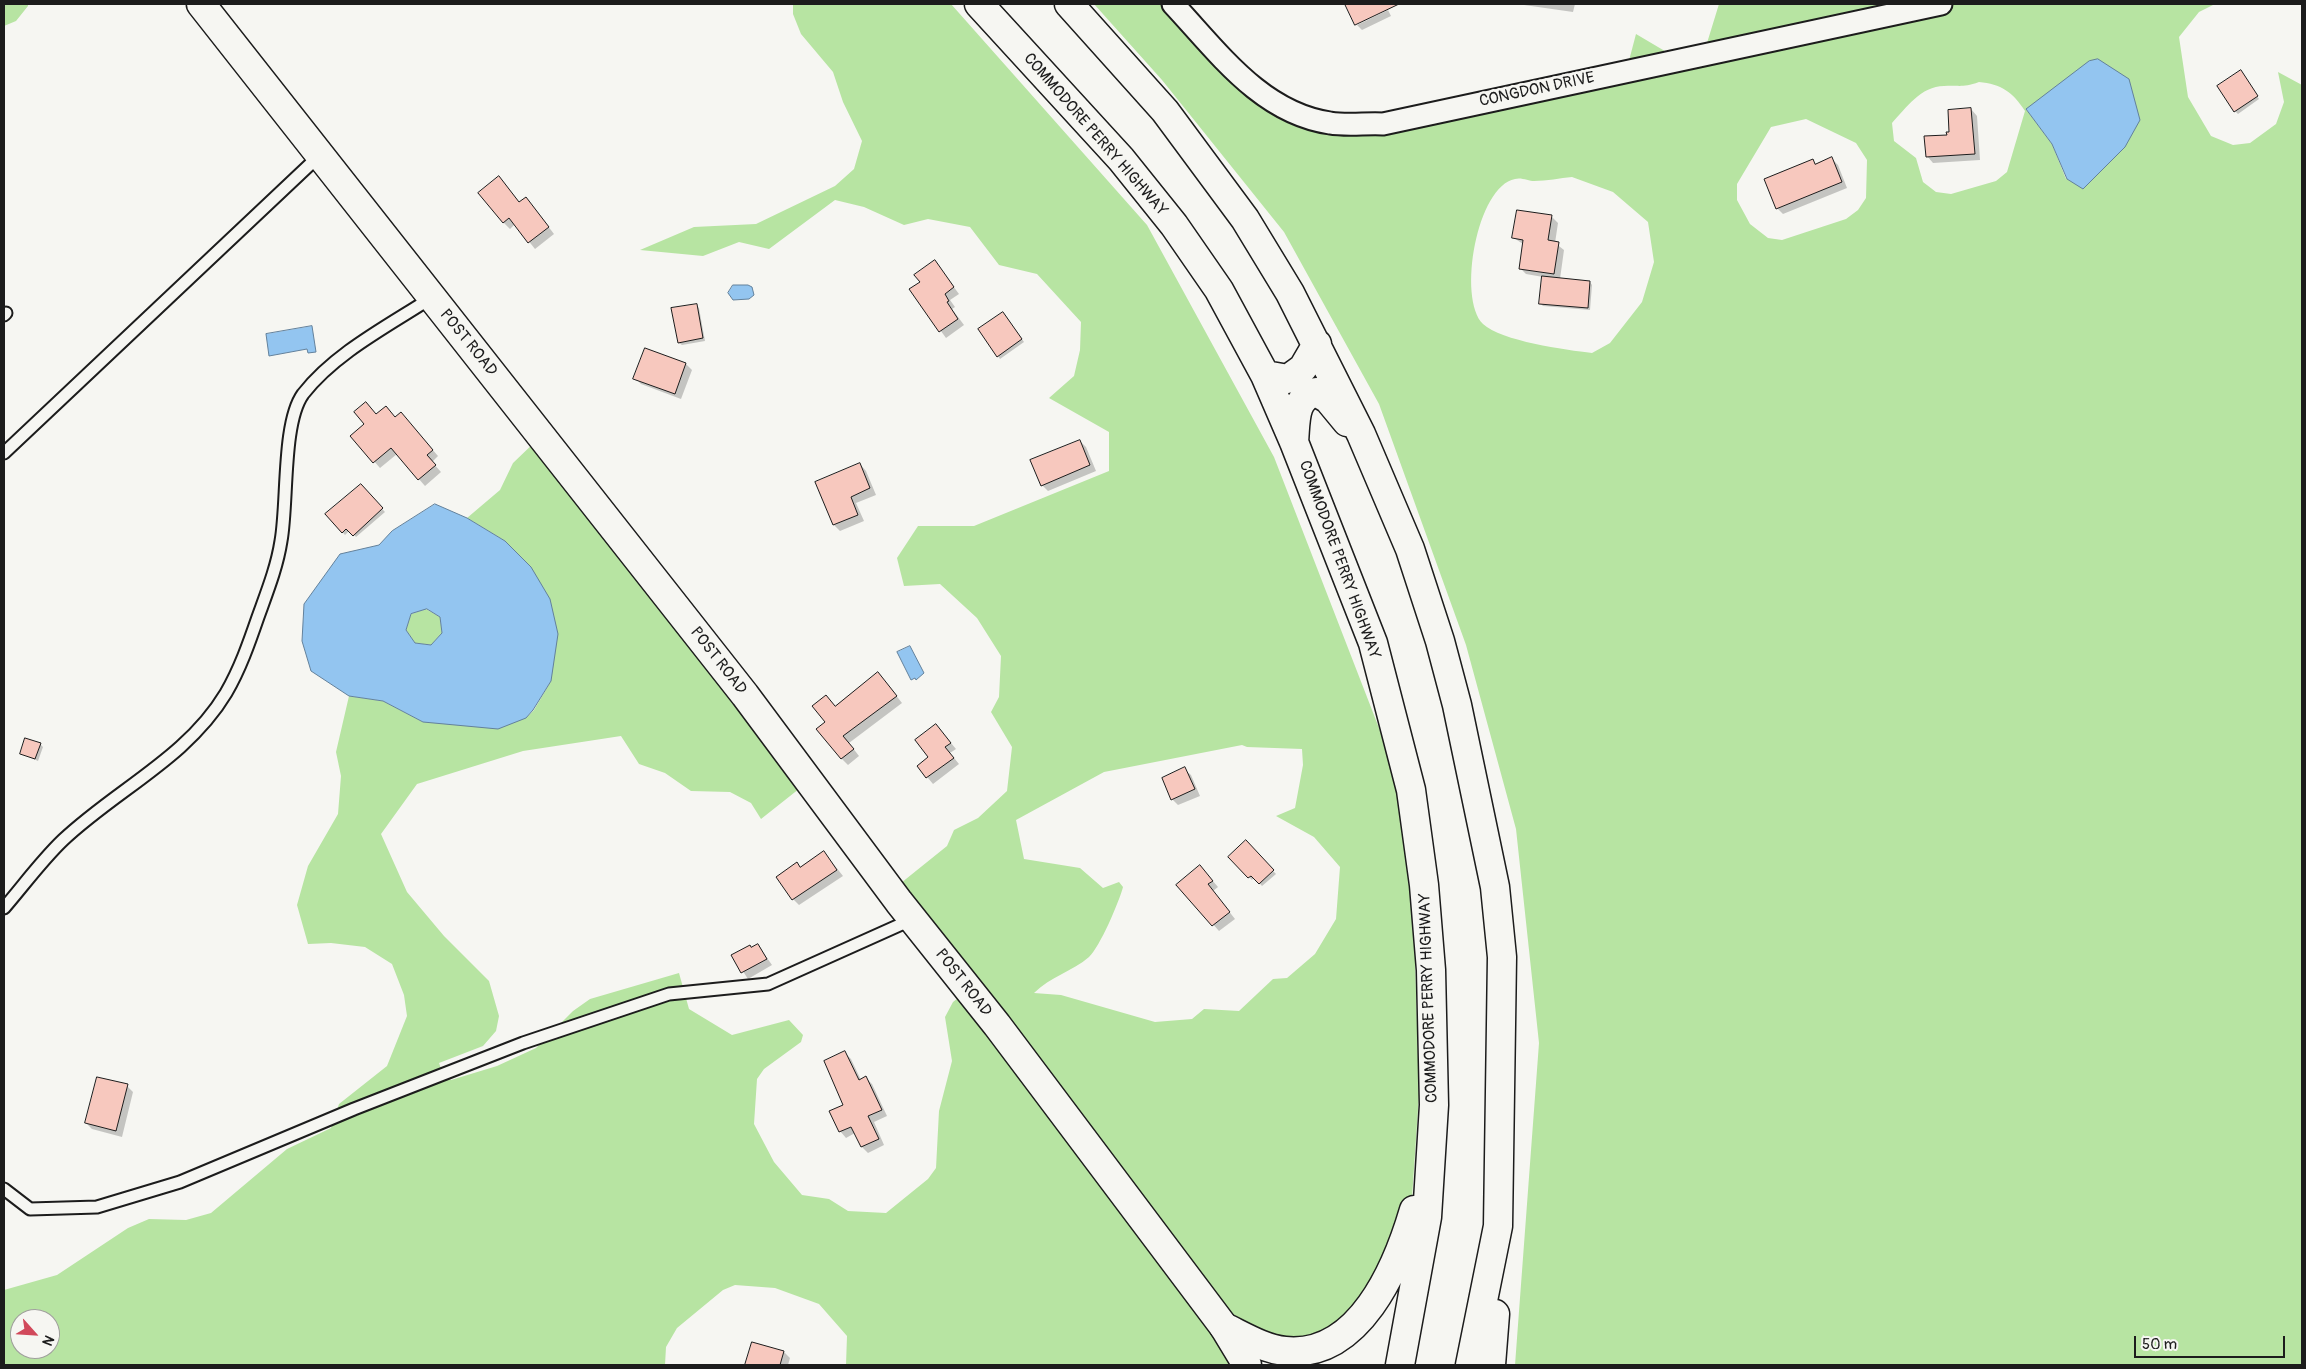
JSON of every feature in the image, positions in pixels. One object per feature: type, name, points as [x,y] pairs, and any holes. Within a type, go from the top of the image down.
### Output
[{"type":"main road","name":"POST ROAD","points":[[200,4],[722,665],[1224,1327],[1248,1365]]},
{"type":"main road","name":"COMMODORE PERRY HIGHWAY","points":[[979,4],[1120,158],[1174,225],[1219,290],[1265,375],[1294,442],[1372,642],[1410,790],[1424,885],[1431,970],[1434,1105],[1426,1217],[1400,1365]]},
{"type":"main road","points":[[1069,4],[1165,111],[1245,219],[1290,293],[1361,434],[1410,549],[1440,641],[1458,705],[1495,887],[1502,957],[1498,1226],[1500,1246],[1491,1365]]},
{"type":"main road","points":[[1265,375],[1288,379],[1303,368],[1317,344]]},
{"type":"main road","points":[[1294,442],[1297,409],[1302,399],[1316,392],[1328,399],[1342,417],[1361,434]]},
{"type":"main road","points":[[1291,1365],[1335,1340],[1354,1326],[1370,1307],[1405,1241],[1417,1197],[1434,1105]]},
{"type":"main road","points":[[1470,1365],[1498,1226]]},
{"type":"main road","points":[[1224,1327],[1264,1346],[1283,1351],[1318,1349]]},
{"type":"street","name":"CONGDON DRIVE","points":[[1173,4],[1256,91],[1291,113],[1339,124],[1383,124],[1941,4]]},
{"type":"lane","points":[[4,453],[320,155]]},
{"type":"lane","points":[[4,908],[63,840],[128,788],[154,770],[206,722],[240,668],[278,556],[287,496],[288,449],[295,407],[313,382],[339,360],[432,298]]},
{"type":"lane","points":[[4,1189],[30,1210],[97,1207],[180,1182],[354,1109],[523,1043],[669,994],[768,984],[913,919]]},
{"type":"green space","points":[[4,4],[28,4],[28,6],[16,21],[4,26]]},
{"type":"green space","points":[[793,4],[951,4],[1147,225],[1274,457],[1391,759],[1413,890],[1419,1095],[1410,1227],[1331,1345],[1237,1334],[1251,1365],[846,1365],[847,1336],[819,1304],[775,1288],[735,1285],[723,1290],[677,1328],[666,1347],[665,1365],[4,1365],[4,1290],[57,1275],[128,1228],[149,1219],[186,1220],[211,1213],[287,1149],[331,1128],[339,1104],[387,1066],[407,1016],[404,995],[392,964],[365,947],[331,943],[308,944],[297,905],[308,866],[338,814],[341,776],[336,752],[349,696],[383,701],[423,722],[526,718],[534,710],[551,681],[505,541],[467,518],[500,490],[513,463],[538,439],[809,781],[761,819],[751,803],[730,792],[691,791],[665,773],[639,764],[621,736],[523,751],[417,784],[381,834],[407,892],[444,936],[489,981],[499,1016],[496,1031],[483,1046],[439,1063],[443,1074],[451,1080],[497,1066],[536,1048],[573,1011],[590,999],[679,973],[689,1009],[732,1035],[789,1020],[803,1035],[801,1042],[764,1069],[757,1079],[754,1124],[774,1162],[802,1195],[829,1199],[848,1211],[886,1213],[928,1179],[936,1168],[939,1111],[952,1061],[945,1017],[953,1002],[968,990],[896,887],[947,846],[954,830],[978,818],[1007,791],[1012,747],[991,712],[999,697],[1001,656],[977,618],[940,584],[904,586],[897,558],[918,526],[974,526],[1109,471],[1109,432],[1049,398],[1074,376],[1080,350],[1081,322],[1037,274],[999,265],[970,227],[928,219],[904,225],[864,207],[835,200],[769,249],[739,242],[703,256],[640,250],[694,227],[756,224],[835,186],[854,169],[862,141],[843,102],[833,72],[801,34],[793,14]],"holes":[[[1242,745],[1247,747],[1302,749],[1303,765],[1295,808],[1276,816],[1314,837],[1340,867],[1336,919],[1315,954],[1287,978],[1273,979],[1239,1011],[1204,1009],[1192,1019],[1155,1022],[1061,995],[1034,993],[1040,987],[1089,957],[1109,924],[1123,887],[1119,882],[1103,888],[1080,868],[1024,859],[1016,820],[1104,772]]]},
{"type":"green space","points":[[1094,4],[1174,4],[1233,67],[1336,126],[1626,72],[1636,34],[1680,60],[1703,56],[1719,4],[2215,4],[2199,12],[2179,37],[2188,97],[2211,136],[2233,145],[2250,143],[2276,124],[2284,102],[2278,72],[2302,85],[2302,1365],[1515,1365],[1539,1043],[1516,829],[1466,645],[1379,404],[1284,232],[1162,80]],"holes":[[[1979,82],[1987,83],[2006,90],[2025,111],[2007,172],[1996,181],[1951,194],[1936,192],[1923,182],[1916,158],[1894,141],[1892,123],[1915,99],[1928,90],[1936,87]],[[2026,109],[2125,147],[2066,179],[2052,144]],[[1806,119],[1856,143],[1867,160],[1866,198],[1858,210],[1846,219],[1782,240],[1768,238],[1750,224],[1737,200],[1737,184],[1771,127]],[[1572,177],[1613,192],[1648,222],[1654,262],[1642,302],[1610,343],[1592,353],[1534,344],[1504,335],[1483,324],[1475,311],[1472,291],[1475,244],[1481,221],[1490,201],[1502,186],[1515,179],[1544,181]]]},
{"type":"green space","points":[[426,609],[440,617],[442,633],[431,645],[415,643],[406,630],[411,614]]},
{"type":"water","points":[[2098,59],[2129,79],[2140,120],[2125,147],[2083,189],[2067,179],[2052,144],[2026,109],[2089,61]]},
{"type":"water","points":[[733,285],[748,285],[752,287],[754,295],[749,299],[733,300],[728,293]]},
{"type":"water","points":[[312,326],[316,352],[308,353],[307,349],[269,356],[266,334]]},
{"type":"water","points":[[435,504],[467,518],[505,541],[531,567],[550,599],[558,634],[551,681],[526,718],[498,729],[423,722],[383,701],[349,696],[311,671],[302,641],[304,604],[340,554],[379,545],[392,531]],"holes":[[[427,609],[440,617],[442,633],[431,645],[415,643],[406,630],[411,614]]]},
{"type":"water","points":[[910,646],[924,673],[916,680],[915,678],[911,680],[897,652]]},
{"type":"building","points":[[1345,4],[1399,4],[1355,25]]},
{"type":"building","points":[[2241,70],[2258,96],[2234,112],[2217,86]]},
{"type":"building","points":[[1971,108],[1975,154],[1926,157],[1924,136],[1947,135],[1946,132],[1949,132],[1948,110]]},
{"type":"building","points":[[1832,157],[1842,182],[1776,209],[1764,179],[1813,159],[1815,164]]},
{"type":"building","points":[[499,176],[519,202],[526,197],[549,227],[528,243],[509,218],[503,223],[478,193]]},
{"type":"building","points":[[1517,210],[1552,215],[1548,240],[1559,242],[1554,274],[1519,269],[1523,240],[1512,238]]},
{"type":"building","points":[[935,260],[954,287],[945,294],[949,301],[947,302],[958,319],[939,332],[909,289],[920,282],[914,275]]},
{"type":"building","points":[[1542,276],[1590,281],[1588,308],[1539,304]]},
{"type":"building","points":[[697,304],[703,338],[678,343],[671,308]]},
{"type":"building","points":[[1003,312],[1022,339],[997,357],[978,329]]},
{"type":"building","points":[[645,348],[686,363],[675,394],[633,379]]},
{"type":"building","points":[[366,402],[376,414],[386,406],[395,417],[401,412],[433,450],[427,455],[436,465],[418,480],[391,448],[373,463],[350,436],[364,424],[354,412]]},
{"type":"building","points":[[1080,440],[1090,465],[1041,486],[1030,460]]},
{"type":"building","points":[[860,463],[870,488],[851,497],[858,515],[833,525],[815,482]]},
{"type":"building","points":[[361,484],[383,508],[353,536],[346,529],[342,533],[325,514]]},
{"type":"building","points":[[878,672],[897,696],[843,736],[854,749],[841,759],[816,729],[825,722],[812,706],[826,695],[835,706]]},
{"type":"building","points":[[936,724],[951,743],[945,747],[954,758],[926,778],[917,766],[928,757],[915,740]]},
{"type":"building","points":[[25,738],[41,743],[35,759],[20,754]]},
{"type":"building","points":[[1185,767],[1195,789],[1171,800],[1162,778]]},
{"type":"building","points":[[1246,840],[1274,870],[1259,884],[1251,876],[1248,878],[1228,857]]},
{"type":"building","points":[[824,851],[837,870],[792,900],[776,877],[797,862],[800,867]]},
{"type":"building","points":[[1200,865],[1213,881],[1208,884],[1230,912],[1212,926],[1176,885]]},
{"type":"building","points":[[758,944],[767,959],[741,973],[731,955],[750,945],[751,947]]},
{"type":"building","points":[[845,1051],[859,1080],[866,1076],[882,1110],[868,1116],[879,1139],[861,1147],[851,1127],[839,1132],[829,1111],[843,1105],[824,1061]]},
{"type":"building","points":[[97,1077],[128,1084],[116,1131],[85,1123]]},
{"type":"building","points":[[752,1342],[784,1351],[780,1365],[745,1365]]}]
